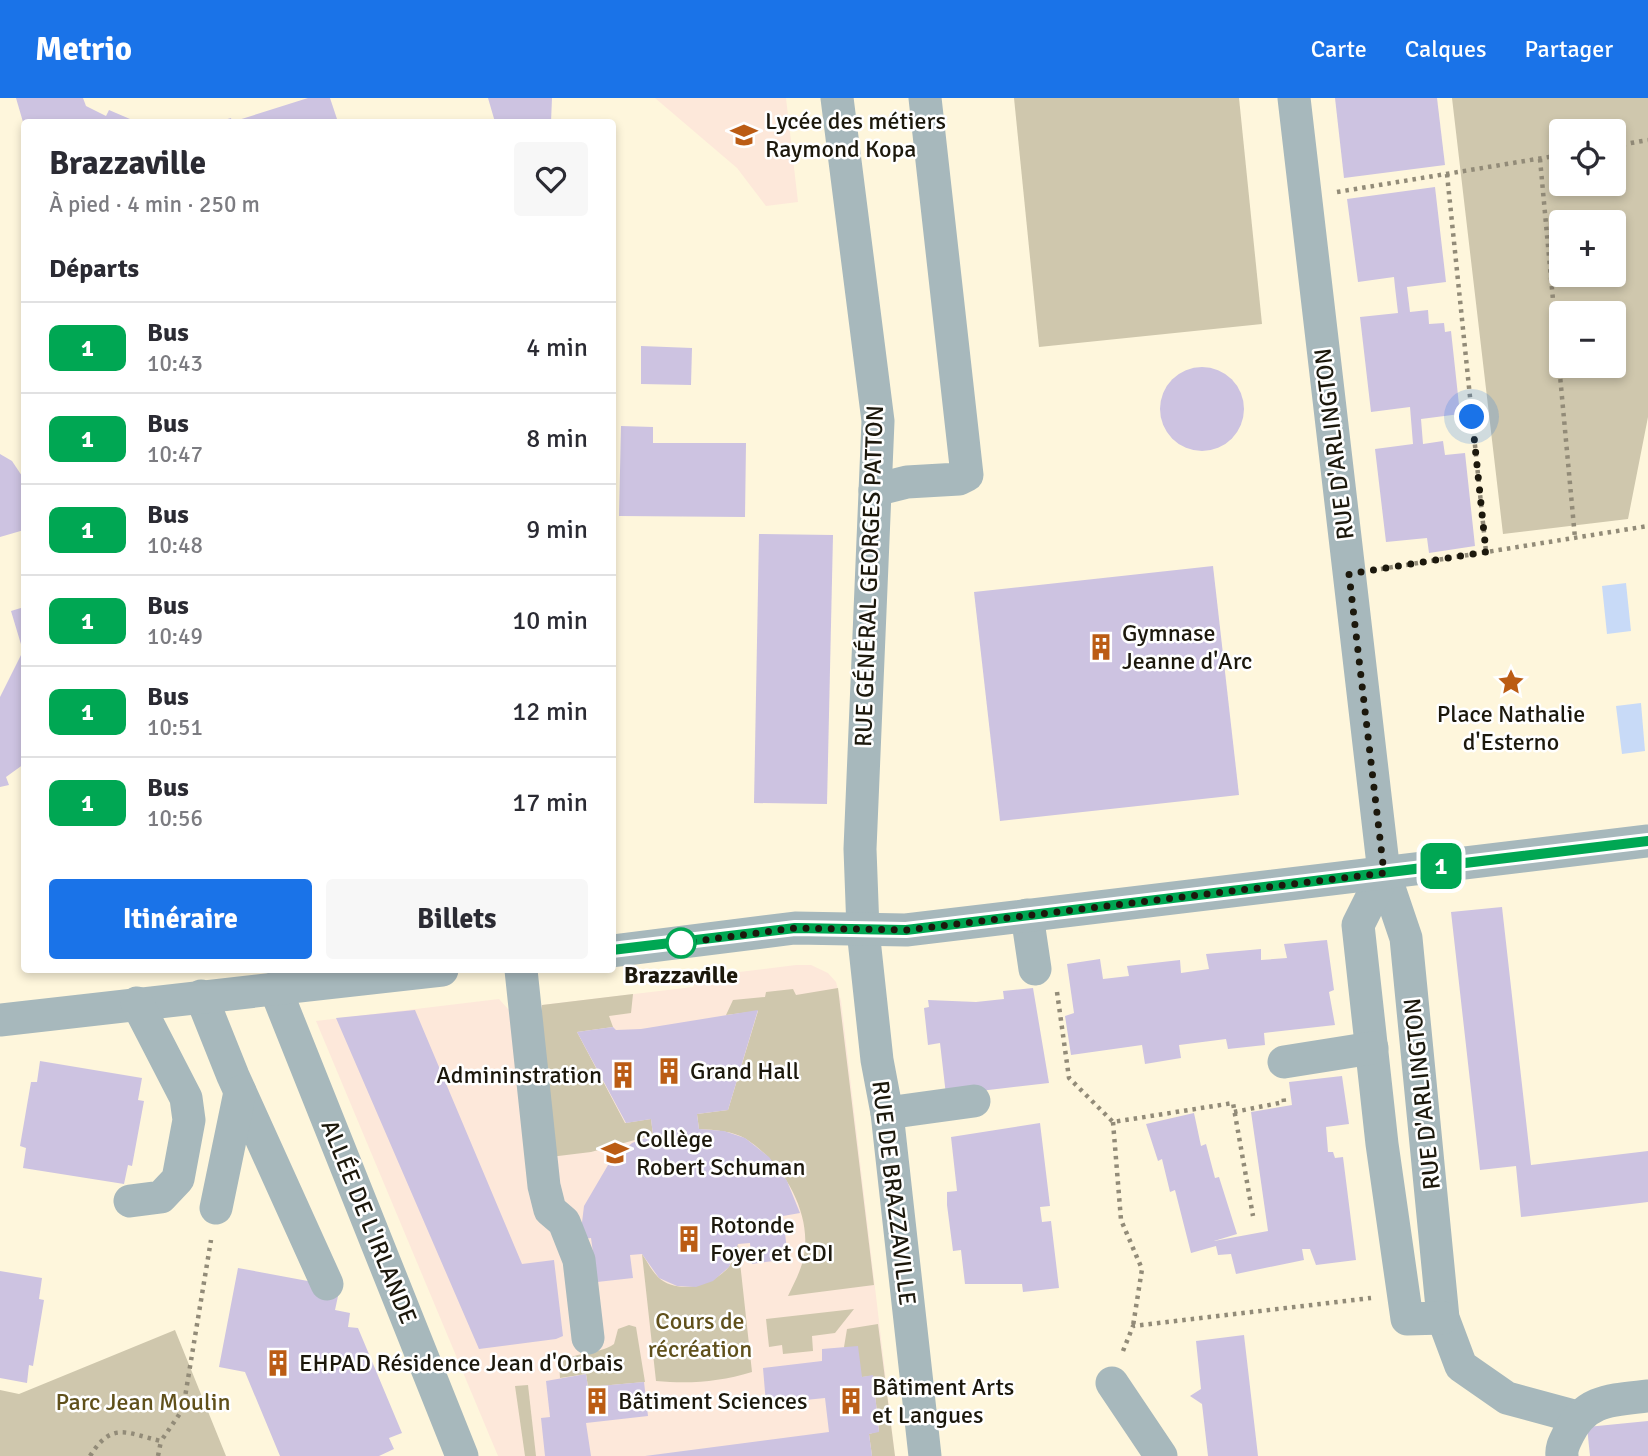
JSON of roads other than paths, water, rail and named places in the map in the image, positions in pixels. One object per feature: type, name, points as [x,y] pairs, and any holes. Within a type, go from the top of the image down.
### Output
[{"type":"street","name":"RUE GÉNÉRAL GEORGES PATTON","points":[[837,98],[878,421],[860,849],[863,930]]},
{"type":"street","points":[[875,491],[907,482],[959,479],[967,475],[925,98]]},
{"type":"street","name":"RUE D'ARLINGTON","points":[[1294,98],[1384,873],[1406,938],[1443,1318],[1461,1366],[1507,1398],[1577,1417]]},
{"type":"street","points":[[616,950],[795,928],[906,930],[1648,841]]},
{"type":"street","name":"RUE D'ARLINGTON","points":[[1384,873],[1358,925],[1407,1319],[1443,1318]]},
{"type":"street","points":[[1027,915],[1046,979]]},
{"type":"street","name":"RUE DE BRAZZAVILLE","points":[[863,930],[877,1060],[887,1113],[925,1456]]},
{"type":"street","points":[[0,1020],[414,973]]},
{"type":"street","points":[[521,973],[544,1185],[550,1210],[564,1222],[579,1260],[588,1338]]},
{"type":"street","name":"ALLÉE DE L'IRLANDE","points":[[275,988],[462,1456]]},
{"type":"street","points":[[201,996],[240,1092],[327,1284]]},
{"type":"street","points":[[130,1201],[160,1197],[178,1180],[189,1120],[186,1098],[137,1003]]},
{"type":"street","name":"RUE D'ARLINGTON","points":[[1283,1074],[1372,1048]]},
{"type":"street","points":[[216,1208],[240,1092]]},
{"type":"street","points":[[887,1113],[974,1101]]},
{"type":"street","points":[[1112,1383],[1161,1456]]},
{"type":"street","points":[[1562,1456],[1561,1449],[1577,1417],[1603,1401],[1648,1396]]},
{"type":"water","points":[[1626,583],[1631,631],[1607,634],[1602,586]]},
{"type":"water","points":[[1641,703],[1645,751],[1622,754],[1616,706]]},
{"type":"place","name":"Lycée des métiers Raymond Kopa","points":[[744,135]]},
{"type":"place","name":"Gymnase Jeanne d'Arc","points":[[1101,647]]},
{"type":"place","name":"Place Nathalie d'Esterno","points":[[1511,682]]},
{"type":"place","name":"Brazzaville","points":[[681,943]]},
{"type":"place","name":"Grand Hall","points":[[669,1071]]},
{"type":"place","name":"Admininstration","points":[[623,1075]]},
{"type":"place","name":"Collège Robert Schuman","points":[[615,1153]]},
{"type":"place","name":"Rotonde Foyer et CDI","points":[[689,1239]]},
{"type":"place","name":"EHPAD Résidence Jean d'Orbais","points":[[278,1363]]},
{"type":"place","name":"Bâtiment Sciences","points":[[597,1401]]},
{"type":"place","name":"Bâtiment Arts et Langues","points":[[851,1401]]},
{"type":"park label","name":"Cours de récréation","points":[[700,1335]]},
{"type":"park label","name":"Parc Jean Moulin","points":[[143,1402]]}]
